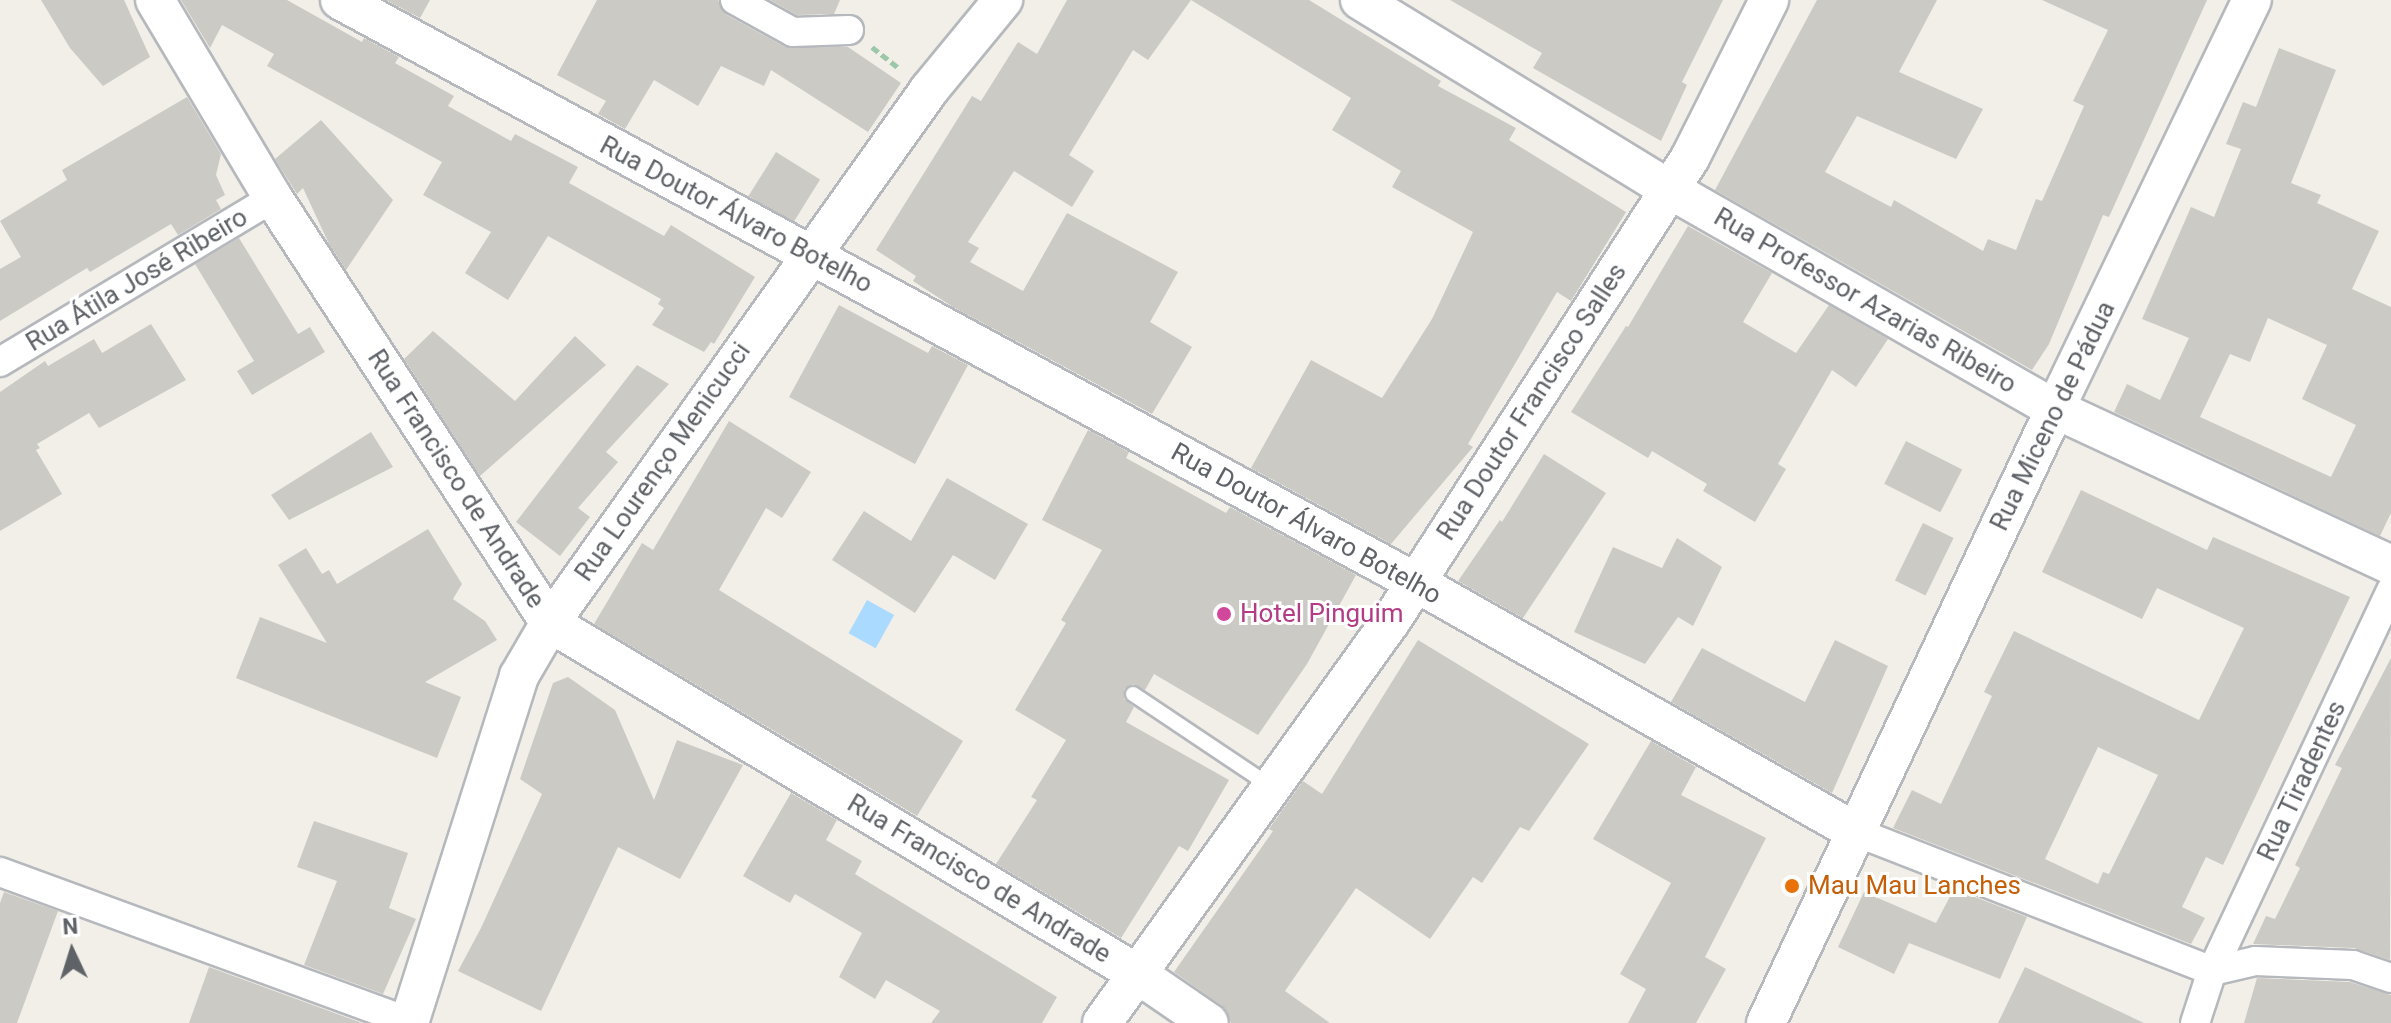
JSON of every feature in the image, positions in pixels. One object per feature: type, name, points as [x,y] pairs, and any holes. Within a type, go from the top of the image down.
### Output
[{"type":"main road","name":"Rua Francisco de Andrade","points":[[155,0],[273,198],[550,623],[1136,973],[1209,1023]]},
{"type":"main road","name":"Rua Doutor Álvaro Botelho","points":[[340,0],[1415,582],[1856,832]]},
{"type":"main road","name":"Rua Lourenço Menicucci","points":[[409,1023],[519,676],[550,623],[810,255],[929,90],[1003,0]]},
{"type":"main road","name":"Rua Professor Azarias Ribeiro","points":[[1360,0],[1669,189],[2055,409],[2391,565]]},
{"type":"main road","name":"Rua Doutor Francisco Salles","points":[[1102,1023],[1415,582],[1690,158],[1769,0]]},
{"type":"main road","name":"Rua Miceno de Pádua","points":[[1766,1023],[2055,409],[2252,0]]},
{"type":"street","points":[[735,0],[793,32],[849,30]]},
{"type":"street","name":"Rua Átila José Ribeiro","points":[[0,362],[273,198]]},
{"type":"street","name":"Rua Tiradentes","points":[[2195,1023],[2212,971],[2391,590]]},
{"type":"street","name":"Rua Doutor Álvaro Botelho","points":[[1856,832],[2212,971]]},
{"type":"street","points":[[0,872],[409,1023]]},
{"type":"street","points":[[2212,971],[2269,961],[2353,965],[2391,978]]},
{"type":"lane","points":[[1133,694],[1270,787]]},
{"type":"path","points":[[849,30],[906,73]]},
{"type":"water","points":[[867,600],[894,615],[876,648],[849,633]]},
{"type":"building","points":[[41,0],[124,0],[150,57],[103,86],[70,48]]},
{"type":"building","points":[[181,0],[287,0],[362,42],[364,38],[399,57],[395,63],[454,96],[448,106],[511,141],[515,134],[578,167],[569,183],[664,236],[671,225],[755,277],[714,344],[711,342],[704,352],[652,325],[664,308],[658,304],[661,299],[548,236],[508,300],[465,273],[491,232],[423,195],[442,162],[267,66],[274,54],[222,25],[210,48]]},
{"type":"building","points":[[386,0],[430,0],[420,18]]},
{"type":"building","points":[[597,0],[718,0],[727,15],[785,47],[848,47],[901,83],[868,132],[771,70],[764,86],[721,66],[698,106],[654,80],[625,129],[598,114],[606,101],[557,75]]},
{"type":"building","points":[[770,0],[840,0],[834,14],[797,15]]},
{"type":"building","points":[[1067,0],[1191,0],[1148,60],[1133,50],[1069,155],[1094,171],[1072,207],[1014,171],[968,242],[979,248],[970,262],[1023,291],[1067,213],[1178,272],[1150,322],[1192,347],[1152,414],[953,307],[913,281],[916,276],[876,250],[972,96],[981,101],[1018,42],[1037,54]]},
{"type":"building","points":[[1191,0],[1309,0],[1441,81],[1438,86],[1516,128],[1509,140],[1626,212],[1571,301],[1557,292],[1468,444],[1473,447],[1391,544],[1251,468],[1311,360],[1382,398],[1432,319],[1473,232],[1392,187],[1401,171],[1332,130],[1351,98]]},
{"type":"building","points":[[1450,0],[1723,0],[1682,82],[1687,85],[1661,141],[1533,68],[1542,53]]},
{"type":"building","points":[[1817,0],[1937,0],[1899,72],[1983,109],[1956,159],[1857,116],[1825,172],[1891,207],[1894,200],[1983,251],[1988,239],[2016,250],[2036,199],[2042,201],[2084,106],[2073,101],[2108,30],[2042,0],[2207,0],[2109,217],[2103,215],[2049,344],[2032,370],[1715,190]]},
{"type":"building","points":[[2279,48],[2336,70],[2291,183],[2321,195],[2317,203],[2379,231],[2352,289],[2391,307],[2391,513],[2380,536],[2114,412],[2127,384],[2160,400],[2189,338],[2142,319],[2191,207],[2214,217],[2241,149],[2226,144],[2243,102],[2256,107]],"holes":[[[2268,318],[2327,345],[2302,399],[2356,425],[2331,477],[2200,417],[2230,354],[2250,362]]]},
{"type":"building","points":[[187,97],[221,154],[216,175],[225,195],[216,200],[221,209],[178,235],[171,224],[90,272],[87,268],[0,321],[0,269],[21,257],[0,221],[67,180],[62,170]]},
{"type":"building","points":[[321,120],[393,200],[346,270],[329,244],[303,188],[297,194],[275,159]]},
{"type":"building","points":[[776,152],[820,180],[793,224],[748,196]]},
{"type":"building","points":[[1688,226],[1772,273],[1743,322],[1796,353],[1829,305],[1888,339],[1856,387],[1832,370],[1778,464],[1786,469],[1755,522],[1703,491],[1707,484],[1652,451],[1648,458],[1571,412],[1628,327]]},
{"type":"building","points":[[239,238],[298,334],[310,327],[325,352],[252,395],[237,371],[254,361],[195,264]]},
{"type":"building","points":[[839,305],[928,353],[932,346],[968,365],[915,464],[789,397]]},
{"type":"building","points":[[151,324],[186,380],[99,428],[89,413],[37,444],[40,448],[36,450],[62,494],[0,531],[0,392],[45,361],[48,366],[94,339],[102,353]]},
{"type":"building","points":[[433,331],[515,401],[575,336],[606,365],[480,476],[404,359]]},
{"type":"building","points":[[637,365],[669,384],[606,452],[618,462],[578,508],[590,517],[560,556],[516,522]]},
{"type":"building","points":[[729,421],[811,472],[782,518],[766,508],[719,590],[963,741],[917,816],[594,624],[642,543],[653,550]]},
{"type":"building","points":[[1088,430],[1129,452],[1126,458],[1226,513],[1230,507],[1356,575],[1307,664],[1258,735],[1154,674],[1145,690],[1133,684],[1124,689],[1124,699],[1134,707],[1126,722],[1229,780],[1188,851],[1179,846],[1121,938],[996,864],[1037,800],[1031,797],[1066,740],[1015,710],[1066,623],[1061,620],[1102,550],[1042,520]]},
{"type":"building","points":[[371,432],[393,467],[289,520],[271,495]]},
{"type":"building","points":[[1906,441],[1962,470],[1940,512],[1884,484]]},
{"type":"building","points":[[1544,454],[1606,493],[1523,618],[1458,581],[1500,520],[1502,522]]},
{"type":"building","points":[[947,478],[1028,524],[995,580],[953,555],[915,613],[832,560],[864,511],[911,541]]},
{"type":"building","points":[[2081,490],[2207,550],[2213,537],[2350,597],[2223,865],[2206,857],[2182,907],[2205,918],[2191,944],[1893,828],[1912,790],[1941,804],[1992,696],[1984,692],[2014,631],[2199,720],[2244,628],[2157,588],[2142,619],[2042,572]],"holes":[[[2098,747],[2158,775],[2109,874],[2103,872],[2098,884],[2045,859]]]},
{"type":"building","points":[[1923,523],[1954,538],[1926,595],[1895,581]]},
{"type":"building","points":[[428,529],[462,584],[453,599],[485,621],[497,640],[425,682],[461,697],[437,758],[236,678],[260,617],[327,643],[278,565],[306,548],[322,574],[329,570],[337,584]]},
{"type":"building","points":[[1677,538],[1722,567],[1693,626],[1678,617],[1645,664],[1574,632],[1613,547],[1662,568]]},
{"type":"building","points":[[1418,640],[1589,744],[1529,831],[1520,827],[1482,883],[1473,877],[1430,939],[1356,888],[1285,991],[1330,1023],[1231,1023],[1221,1005],[1174,972],[1273,831],[1269,829],[1303,781],[1322,794]]},
{"type":"building","points":[[1835,640],[1888,666],[1832,793],[1671,702],[1702,648],[1805,702]]},
{"type":"building","points":[[2391,658],[2390,960],[2354,948],[2253,944],[2266,916],[2275,919],[2300,868],[2295,865],[2342,768],[2335,765]]},
{"type":"building","points":[[568,677],[615,710],[654,800],[677,740],[743,765],[680,879],[618,847],[541,1011],[458,971],[542,794],[520,779],[553,683]]},
{"type":"building","points":[[1651,741],[1696,767],[1681,795],[1766,838],[1705,957],[1726,969],[1696,1023],[1628,1023],[1646,989],[1620,974],[1671,883],[1593,839]]},
{"type":"building","points":[[791,793],[837,820],[826,840],[862,861],[855,874],[1057,997],[1042,1023],[931,1023],[940,1011],[886,980],[875,999],[839,977],[862,933],[795,894],[790,903],[743,876]]},
{"type":"building","points":[[314,821],[408,853],[389,908],[416,919],[383,994],[304,965],[337,881],[297,867]]},
{"type":"building","points":[[1954,889],[2027,917],[2000,979],[1909,943],[1894,974],[1838,947],[1864,892],[1936,923]]},
{"type":"building","points":[[4,892],[58,911],[17,1023],[0,1023],[0,903]]},
{"type":"building","points":[[209,967],[362,1023],[189,1023]]},
{"type":"building","points":[[2025,967],[2144,1023],[1998,1023]]},
{"type":"building","points":[[2257,978],[2350,982],[2391,995],[2391,1023],[2244,1023]]},
{"type":"place","name":"Hotel Pinguim","points":[[1224,614]]},
{"type":"place","name":"Mau Mau Lanches","points":[[1792,886]]}]
